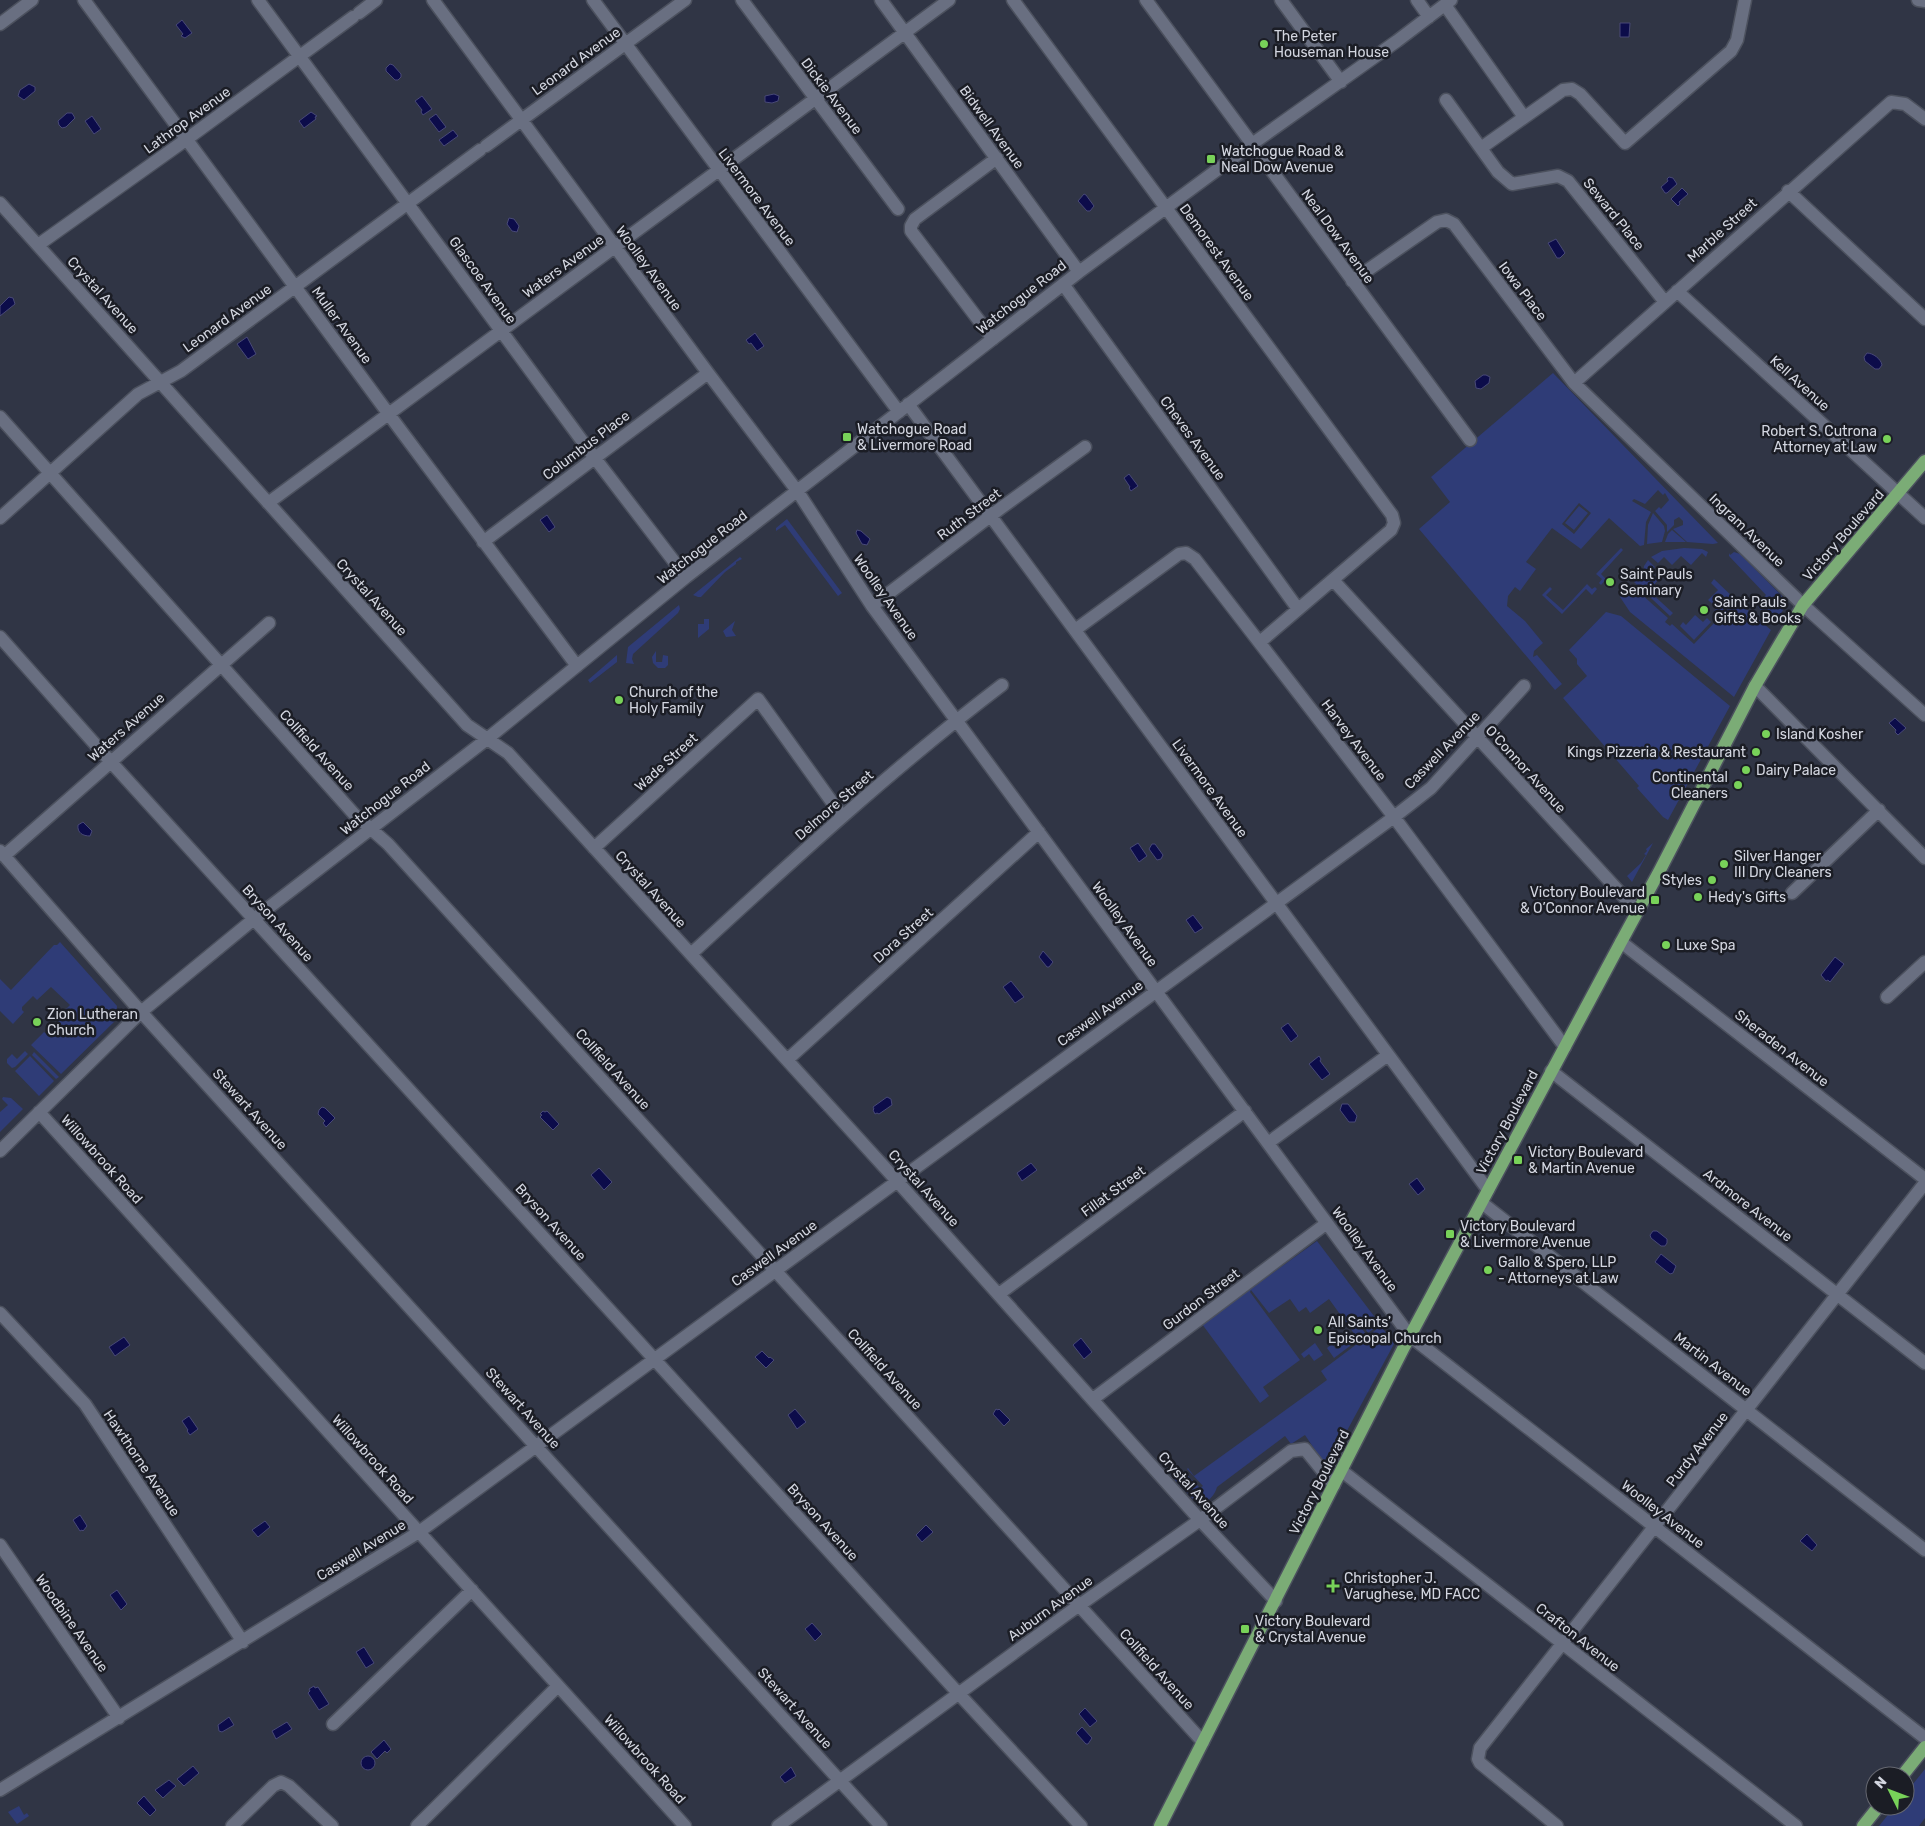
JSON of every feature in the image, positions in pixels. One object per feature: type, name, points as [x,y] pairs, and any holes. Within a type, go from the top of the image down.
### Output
[{"type":"main road","name":"Victory Boulevard","points":[[1160,1826],[1410,1336],[1660,870],[1755,686],[1803,605],[1925,461]]},
{"type":"main road","points":[[1910,1766],[1925,1747]]},
{"type":"main road","points":[[1863,1826],[1871,1816]]},
{"type":"street","points":[[0,24],[32,0]]},
{"type":"street","name":"Muller Avenue","points":[[84,0],[577,666]]},
{"type":"street","name":"Glascoe Avenue","points":[[258,0],[594,457],[686,577]]},
{"type":"street","name":"Lathrop Avenue","points":[[38,245],[187,139],[376,0]]},
{"type":"street","name":"Woolley Avenue","points":[[433,0],[798,492],[872,606],[1410,1336],[1925,1738]]},
{"type":"street","name":"Livermore Avenue","points":[[593,0],[718,170],[991,516],[1488,1190]]},
{"type":"street","name":"Leonard Avenue","points":[[0,518],[138,394],[181,371],[684,0]]},
{"type":"street","name":"Dickie Avenue","points":[[742,0],[898,209]]},
{"type":"street","name":"Bidwell Avenue","points":[[881,0],[1079,272]]},
{"type":"street","name":"Waters Avenue","points":[[268,503],[949,0]]},
{"type":"street","name":"Demorest Avenue","points":[[1013,0],[1392,515],[1394,523],[1391,530],[1333,580]]},
{"type":"street","name":"Neal Dow Avenue","points":[[1146,0],[1470,440]]},
{"type":"street","points":[[1281,0],[1341,82]]},
{"type":"street","points":[[1417,0],[1429,17]]},
{"type":"street","points":[[1481,148],[1563,90],[1572,89],[1580,94],[1625,143],[1731,51],[1737,40],[1745,0]]},
{"type":"street","points":[[1918,0],[1925,1]]},
{"type":"street","points":[[1448,2],[1524,117]]},
{"type":"street","name":"Watchogue Road","points":[[0,1151],[141,1012],[254,919],[487,739],[686,577],[798,492],[1063,284],[1165,207],[1341,82],[1448,2]]},
{"type":"street","name":"Seward Place","points":[[1446,100],[1498,172],[1512,184],[1558,176],[1568,181],[1665,302]]},
{"type":"street","name":"Marble Street","points":[[1574,383],[1788,191],[1891,102],[1905,104],[1925,119]]},
{"type":"street","points":[[993,339],[912,231],[911,226],[915,219],[997,158]]},
{"type":"street","points":[[1788,191],[1925,319]]},
{"type":"street","name":"Crystal Avenue","points":[[2,210],[38,245],[467,725],[508,753],[999,1294],[1200,1520],[1276,1601]]},
{"type":"street","name":"Iowa Place","points":[[1352,281],[1437,222],[1446,220],[1454,224],[1574,383]]},
{"type":"street","name":"Cheves Avenue","points":[[1063,284],[1298,609]]},
{"type":"street","name":"Kell Avenue","points":[[1677,291],[1925,518]]},
{"type":"street","name":"Columbus Place","points":[[484,542],[594,457],[708,373]]},
{"type":"street","name":"Ingram Avenue","points":[[1574,383],[1803,605],[1925,716]]},
{"type":"street","name":"Collfield Avenue","points":[[0,417],[354,814],[388,844],[1203,1742]]},
{"type":"street","name":"Ruth Street","points":[[872,606],[1085,448]]},
{"type":"street","name":"Harvey Avenue","points":[[1075,630],[1179,554],[1186,553],[1195,559],[1394,817],[1565,1047]]},
{"type":"street","points":[[1260,642],[1333,580]]},
{"type":"street","name":"O'Connor Avenue","points":[[1333,580],[1637,911]]},
{"type":"street","name":"Waters Avenue","points":[[2,853],[269,623]]},
{"type":"street","name":"Bryson Avenue","points":[[0,637],[110,761],[1081,1826]]},
{"type":"street","name":"Delmore Street","points":[[691,954],[842,816],[956,720],[1002,685]]},
{"type":"street","name":"Caswell Avenue","points":[[0,1790],[419,1532],[1394,817],[1431,788],[1524,686]]},
{"type":"street","points":[[1755,686],[1925,858]]},
{"type":"street","name":"Wade Street","points":[[594,848],[758,699],[842,816]]},
{"type":"street","points":[[1792,894],[1879,810]]},
{"type":"street","name":"Dora Street","points":[[786,1060],[1039,832]]},
{"type":"street","points":[[2,853],[141,1012]]},
{"type":"street","name":"Sheraden Avenue","points":[[1621,942],[1925,1179]]},
{"type":"street","points":[[1888,998],[1925,962]]},
{"type":"street","name":"Stewart Avenue","points":[[141,1012],[881,1826]]},
{"type":"street","points":[[1268,1143],[1388,1055]]},
{"type":"street","name":"Ardmore Avenue","points":[[1552,1071],[1925,1363]]},
{"type":"street","name":"Willowbrook Road","points":[[39,1112],[685,1826]]},
{"type":"street","name":"Fillat Street","points":[[999,1294],[1245,1112]]},
{"type":"street","name":"Purdy Avenue","points":[[1557,1826],[1484,1766],[1478,1759],[1480,1748],[1925,1183]]},
{"type":"street","name":"Martin Avenue","points":[[1482,1202],[1925,1550]]},
{"type":"street","name":"Gurdon Street","points":[[1093,1400],[1327,1223]]},
{"type":"street","name":"Hawthorne Avenue","points":[[0,1313],[85,1404],[242,1642]]},
{"type":"street","name":"Auburn Avenue","points":[[778,1826],[958,1693],[1200,1520],[1291,1451],[1305,1449],[1334,1485]]},
{"type":"street","name":"Crafton Avenue","points":[[1342,1471],[1796,1826]]},
{"type":"street","name":"Woodbine Avenue","points":[[0,1545],[119,1718]]},
{"type":"street","points":[[333,1724],[472,1590]]},
{"type":"street","points":[[417,1826],[558,1686]]},
{"type":"street","points":[[232,1826],[273,1786],[281,1782],[289,1786],[332,1826]]},
{"type":"shaded area","points":[[182,20],[192,33],[185,38],[181,36],[183,34],[176,25]]},
{"type":"shaded area","points":[[1620,23],[1630,23],[1629,37],[1620,37]]},
{"type":"shaded area","points":[[390,64],[401,74],[398,80],[395,80],[386,71]]},
{"type":"shaded area","points":[[29,84],[35,87],[35,91],[24,100],[18,96],[20,90]]},
{"type":"shaded area","points":[[774,94],[779,96],[778,101],[772,103],[765,102],[765,96]]},
{"type":"shaded area","points":[[422,96],[432,109],[423,115],[422,110],[415,101]]},
{"type":"shaded area","points":[[311,112],[317,116],[315,117],[316,119],[304,128],[299,121]]},
{"type":"shaded area","points":[[67,113],[72,113],[75,118],[66,127],[62,128],[58,121]]},
{"type":"shaded area","points":[[436,114],[446,127],[439,132],[429,119]]},
{"type":"shaded area","points":[[92,116],[101,129],[94,134],[85,121]]},
{"type":"shaded area","points":[[453,130],[458,136],[444,146],[439,140]]},
{"type":"shaded area","points":[[1669,177],[1673,178],[1677,184],[1665,193],[1661,187],[1668,181]]},
{"type":"shaded area","points":[[1682,188],[1688,194],[1679,202],[1678,206],[1671,199]]},
{"type":"shaded area","points":[[1084,194],[1094,206],[1090,211],[1087,211],[1078,201]]},
{"type":"shaded area","points":[[509,218],[514,219],[519,226],[517,232],[512,231],[507,224]]},
{"type":"shaded area","points":[[1556,239],[1565,253],[1560,258],[1557,258],[1548,243]]},
{"type":"shaded area","points":[[9,297],[13,298],[15,304],[0,316],[0,306]]},
{"type":"shaded area","points":[[755,333],[764,346],[757,351],[746,340]]},
{"type":"shaded area","points":[[247,337],[256,354],[248,359],[237,344]]},
{"type":"shaded area","points":[[1867,353],[1874,355],[1880,361],[1882,365],[1879,369],[1875,369],[1865,361],[1864,357]]},
{"type":"shaded area","points":[[1553,373],[1718,543],[1687,542],[1673,529],[1683,525],[1683,521],[1679,517],[1674,520],[1674,525],[1667,532],[1667,525],[1655,511],[1659,507],[1661,509],[1669,500],[1665,493],[1663,495],[1658,490],[1645,504],[1634,499],[1632,501],[1651,512],[1646,522],[1644,545],[1640,546],[1609,518],[1581,549],[1552,528],[1526,562],[1536,569],[1520,591],[1515,587],[1508,596],[1507,606],[1525,621],[1543,643],[1534,651],[1533,657],[1537,655],[1562,684],[1555,690],[1419,529],[1450,502],[1431,477]],"holes":[[[1579,503],[1591,513],[1574,534],[1562,524]]]},
{"type":"shaded area","points":[[1483,375],[1490,377],[1489,383],[1481,389],[1476,388],[1475,381]]},
{"type":"shaded area","points":[[1129,474],[1138,486],[1131,491],[1124,478]]},
{"type":"shaded area","points":[[1579,506],[1588,513],[1574,530],[1565,523]]},
{"type":"shaded area","points":[[1653,513],[1664,526],[1665,531],[1662,542],[1647,544],[1648,525]]},
{"type":"shaded area","points":[[547,515],[555,527],[549,532],[540,520]]},
{"type":"shaded area","points":[[787,519],[842,593],[838,596],[785,525],[776,531],[776,528]]},
{"type":"shaded area","points":[[857,530],[870,539],[867,545],[862,544],[856,533]]},
{"type":"shaded area","points":[[1672,530],[1686,542],[1665,542]]},
{"type":"shaded area","points":[[1621,548],[1623,550],[1601,574],[1606,579],[1601,585],[1599,583],[1602,579],[1596,574]]},
{"type":"shaded area","points":[[1684,548],[1702,549],[1708,552],[1706,557],[1702,553],[1691,565],[1681,556],[1672,565],[1664,557],[1658,563],[1651,557],[1662,551]]},
{"type":"shaded area","points":[[1734,552],[1740,554],[1788,602],[1775,623],[1758,607],[1758,603],[1766,595],[1729,556],[1729,553],[1730,555]]},
{"type":"shaded area","points":[[740,557],[742,559],[725,572],[701,597],[693,595]]},
{"type":"shaded area","points":[[1648,560],[1655,567],[1650,572],[1658,580],[1649,591],[1673,613],[1670,616],[1634,582],[1643,573],[1644,566]]},
{"type":"shaded area","points":[[1714,579],[1734,598],[1718,615],[1714,611],[1717,608],[1708,600],[1718,590],[1711,583]]},
{"type":"shaded area","points":[[1587,584],[1592,589],[1595,587],[1597,589],[1592,595],[1586,589],[1562,614],[1542,595],[1550,587],[1552,589],[1546,595],[1563,610]]},
{"type":"shaded area","points":[[1631,585],[1668,618],[1665,622],[1670,626],[1672,624],[1694,644],[1736,600],[1771,630],[1734,697],[1630,612],[1620,597]]},
{"type":"shaded area","points":[[679,605],[678,613],[633,654],[634,664],[626,663],[628,647]]},
{"type":"shaded area","points":[[1606,612],[1621,616],[1730,706],[1668,820],[1663,817],[1637,788],[1639,786],[1563,698],[1587,676],[1569,650]]},
{"type":"shaded area","points":[[1695,615],[1703,622],[1707,618],[1711,622],[1694,640],[1680,626],[1683,622],[1686,625]]},
{"type":"shaded area","points":[[704,619],[709,619],[709,629],[698,638],[698,624],[704,624]]},
{"type":"shaded area","points":[[735,621],[732,630],[736,636],[726,637],[723,631]]},
{"type":"shaded area","points":[[656,651],[656,662],[662,662],[663,655],[668,656],[668,665],[665,668],[658,668],[653,663],[652,657]]},
{"type":"shaded area","points":[[617,655],[617,662],[590,683],[588,680]]},
{"type":"shaded area","points":[[1895,718],[1906,728],[1898,735],[1889,723]]},
{"type":"shaded area","points":[[83,822],[92,831],[90,836],[83,835],[78,830],[78,825]]},
{"type":"shaded area","points":[[1138,843],[1147,856],[1139,862],[1130,848]]},
{"type":"shaded area","points":[[1653,843],[1632,882],[1627,876],[1641,863],[1646,855],[1644,854],[1647,851],[1646,849]]},
{"type":"shaded area","points":[[1152,844],[1155,844],[1163,855],[1161,859],[1157,860],[1149,849]]},
{"type":"shaded area","points":[[1193,915],[1203,928],[1195,933],[1186,920]]},
{"type":"shaded area","points":[[60,942],[117,1006],[116,1020],[61,1074],[31,1045],[44,1032],[49,1036],[60,1024],[56,1019],[70,1005],[51,987],[37,1000],[33,996],[22,1007],[24,1012],[13,1024],[0,1011],[0,979],[11,990],[54,945]]},
{"type":"shaded area","points":[[1043,951],[1053,962],[1049,967],[1039,957]]},
{"type":"shaded area","points":[[1835,957],[1844,964],[1830,982],[1826,981],[1821,975]]},
{"type":"shaded area","points":[[1011,981],[1024,997],[1015,1003],[1003,987]]},
{"type":"shaded area","points":[[1288,1023],[1298,1036],[1291,1042],[1281,1028]]},
{"type":"shaded area","points":[[25,1051],[28,1054],[15,1067],[12,1068],[7,1063],[7,1059],[12,1054],[17,1059]]},
{"type":"shaded area","points":[[34,1052],[59,1077],[56,1079],[32,1055]]},
{"type":"shaded area","points":[[30,1056],[54,1081],[39,1096],[15,1071]]},
{"type":"shaded area","points":[[1319,1056],[1320,1061],[1330,1074],[1322,1080],[1309,1064]]},
{"type":"shaded area","points":[[3,1097],[11,1098],[23,1109],[0,1132],[0,1112],[8,1105],[2,1099]]},
{"type":"shaded area","points":[[887,1097],[891,1099],[892,1105],[879,1114],[875,1114],[873,1107]]},
{"type":"shaded area","points":[[1342,1104],[1348,1104],[1357,1116],[1355,1122],[1349,1122],[1340,1110]]},
{"type":"shaded area","points":[[322,1107],[335,1118],[326,1127],[323,1123],[325,1121],[318,1114]]},
{"type":"shaded area","points":[[543,1111],[547,1111],[559,1124],[553,1130],[540,1117]]},
{"type":"shaded area","points":[[1031,1163],[1037,1170],[1022,1181],[1017,1173]]},
{"type":"shaded area","points":[[599,1168],[612,1182],[604,1190],[591,1175]]},
{"type":"shaded area","points":[[1417,1178],[1425,1189],[1418,1195],[1409,1184]]},
{"type":"shaded area","points":[[1653,1231],[1657,1231],[1667,1239],[1665,1246],[1661,1246],[1651,1238],[1650,1235]]},
{"type":"shaded area","points":[[1317,1241],[1380,1324],[1368,1333],[1357,1317],[1347,1324],[1329,1299],[1310,1313],[1306,1307],[1299,1312],[1290,1299],[1269,1313],[1251,1290],[1250,1292],[1300,1360],[1263,1387],[1269,1396],[1260,1403],[1202,1324]]},
{"type":"shaded area","points":[[1661,1254],[1676,1266],[1673,1273],[1670,1274],[1655,1262]]},
{"type":"shaded area","points":[[1355,1320],[1366,1334],[1334,1358],[1327,1348],[1332,1344],[1336,1349],[1355,1335],[1348,1325]]},
{"type":"shaded area","points":[[1381,1326],[1394,1344],[1330,1462],[1327,1464],[1323,1462],[1305,1435],[1291,1444],[1285,1436],[1217,1487],[1212,1497],[1206,1502],[1196,1502],[1174,1479],[1184,1472],[1200,1488],[1203,1486],[1187,1469],[1188,1468],[1194,1476],[1327,1380],[1321,1371]]},
{"type":"shaded area","points":[[124,1337],[130,1345],[115,1356],[109,1347]]},
{"type":"shaded area","points":[[1081,1338],[1092,1352],[1084,1359],[1073,1345]]},
{"type":"shaded area","points":[[1315,1343],[1323,1355],[1314,1361],[1309,1354],[1304,1358],[1301,1354]]},
{"type":"shaded area","points":[[762,1351],[774,1360],[766,1368],[755,1357]]},
{"type":"shaded area","points":[[795,1409],[806,1422],[797,1429],[788,1415]]},
{"type":"shaded area","points":[[996,1409],[999,1409],[1010,1420],[1004,1426],[993,1414]]},
{"type":"shaded area","points":[[189,1416],[198,1429],[190,1435],[182,1421]]},
{"type":"shaded area","points":[[80,1515],[87,1526],[83,1531],[80,1531],[73,1520]]},
{"type":"shaded area","points":[[265,1521],[270,1527],[258,1537],[252,1530]]},
{"type":"shaded area","points":[[926,1525],[933,1532],[922,1542],[916,1535]]},
{"type":"shaded area","points":[[1807,1534],[1817,1545],[1812,1551],[1800,1541]]},
{"type":"shaded area","points":[[117,1590],[127,1604],[121,1610],[110,1595]]},
{"type":"shaded area","points":[[812,1623],[822,1634],[815,1641],[805,1629]]},
{"type":"shaded area","points":[[364,1647],[374,1663],[366,1668],[356,1652]]},
{"type":"shaded area","points":[[314,1686],[315,1688],[318,1687],[329,1704],[319,1710],[308,1693],[309,1689]]},
{"type":"shaded area","points":[[1085,1708],[1097,1721],[1090,1727],[1079,1714]]},
{"type":"shaded area","points":[[229,1717],[234,1725],[222,1732],[219,1731],[218,1725]]},
{"type":"shaded area","points":[[287,1722],[292,1729],[276,1739],[272,1731]]},
{"type":"shaded area","points":[[1082,1727],[1092,1738],[1088,1744],[1076,1733]]},
{"type":"shaded area","points":[[384,1740],[391,1749],[387,1753],[385,1751],[377,1759],[371,1752]]},
{"type":"shaded area","points":[[368,1756],[373,1758],[375,1763],[373,1768],[368,1770],[363,1768],[361,1763],[363,1758]]},
{"type":"shaded area","points":[[193,1766],[199,1773],[184,1786],[177,1779]]},
{"type":"shaded area","points":[[791,1767],[796,1776],[785,1783],[780,1777]]},
{"type":"shaded area","points":[[1925,1769],[1925,1818],[1919,1826],[1879,1826],[1887,1816],[1915,1816],[1915,1782]]},
{"type":"shaded area","points":[[169,1780],[176,1786],[163,1798],[155,1790]]},
{"type":"shaded area","points":[[144,1796],[156,1810],[150,1816],[137,1803]]},
{"type":"shaded area","points":[[19,1806],[24,1815],[27,1813],[29,1816],[17,1824],[8,1812]]},
{"type":"place","name":"The Peter Houseman House","points":[[1264,44]]},
{"type":"place","name":"Watchogue Road & Neal Dow Avenue","points":[[1211,159]]},
{"type":"place","name":"Watchogue Road & Livermore Road","points":[[847,437]]},
{"type":"place","name":"Robert S. Cutrona Attorney at Law","points":[[1887,439]]},
{"type":"place","name":"Saint Pauls Seminary","points":[[1610,582]]},
{"type":"place","name":"Saint Pauls Gifts & Books","points":[[1704,610]]},
{"type":"place","name":"Church of the Holy Family","points":[[619,700]]},
{"type":"place","name":"Island Kosher","points":[[1766,734]]},
{"type":"place","name":"Kings Pizzeria & Restaurant","points":[[1756,752]]},
{"type":"place","name":"Dairy Palace","points":[[1746,770]]},
{"type":"place","name":"Continental Cleaners","points":[[1738,785]]},
{"type":"place","name":"Silver Hanger III Dry Cleaners","points":[[1724,864]]},
{"type":"place","name":"Styles","points":[[1712,880]]},
{"type":"place","name":"Hedy's Gifts","points":[[1698,897]]},
{"type":"place","name":"Victory Boulevard & O’Connor Avenue","points":[[1655,900]]},
{"type":"place","name":"Luxe Spa","points":[[1666,945]]},
{"type":"place","name":"Zion Lutheran Church","points":[[37,1022]]},
{"type":"place","name":"Victory Boulevard & Martin Avenue","points":[[1518,1160]]},
{"type":"place","name":"Victory Boulevard & Livermore Avenue","points":[[1450,1234]]},
{"type":"place","name":"Gallo & Spero, LLP - Attorneys at Law","points":[[1488,1270]]},
{"type":"place","name":"All Saints' Episcopal Church","points":[[1318,1330]]},
{"type":"place","name":"Christopher J. Varughese, MD FACC","points":[[1333,1586]]},
{"type":"place","name":"Victory Boulevard & Crystal Avenue","points":[[1245,1629]]}]
